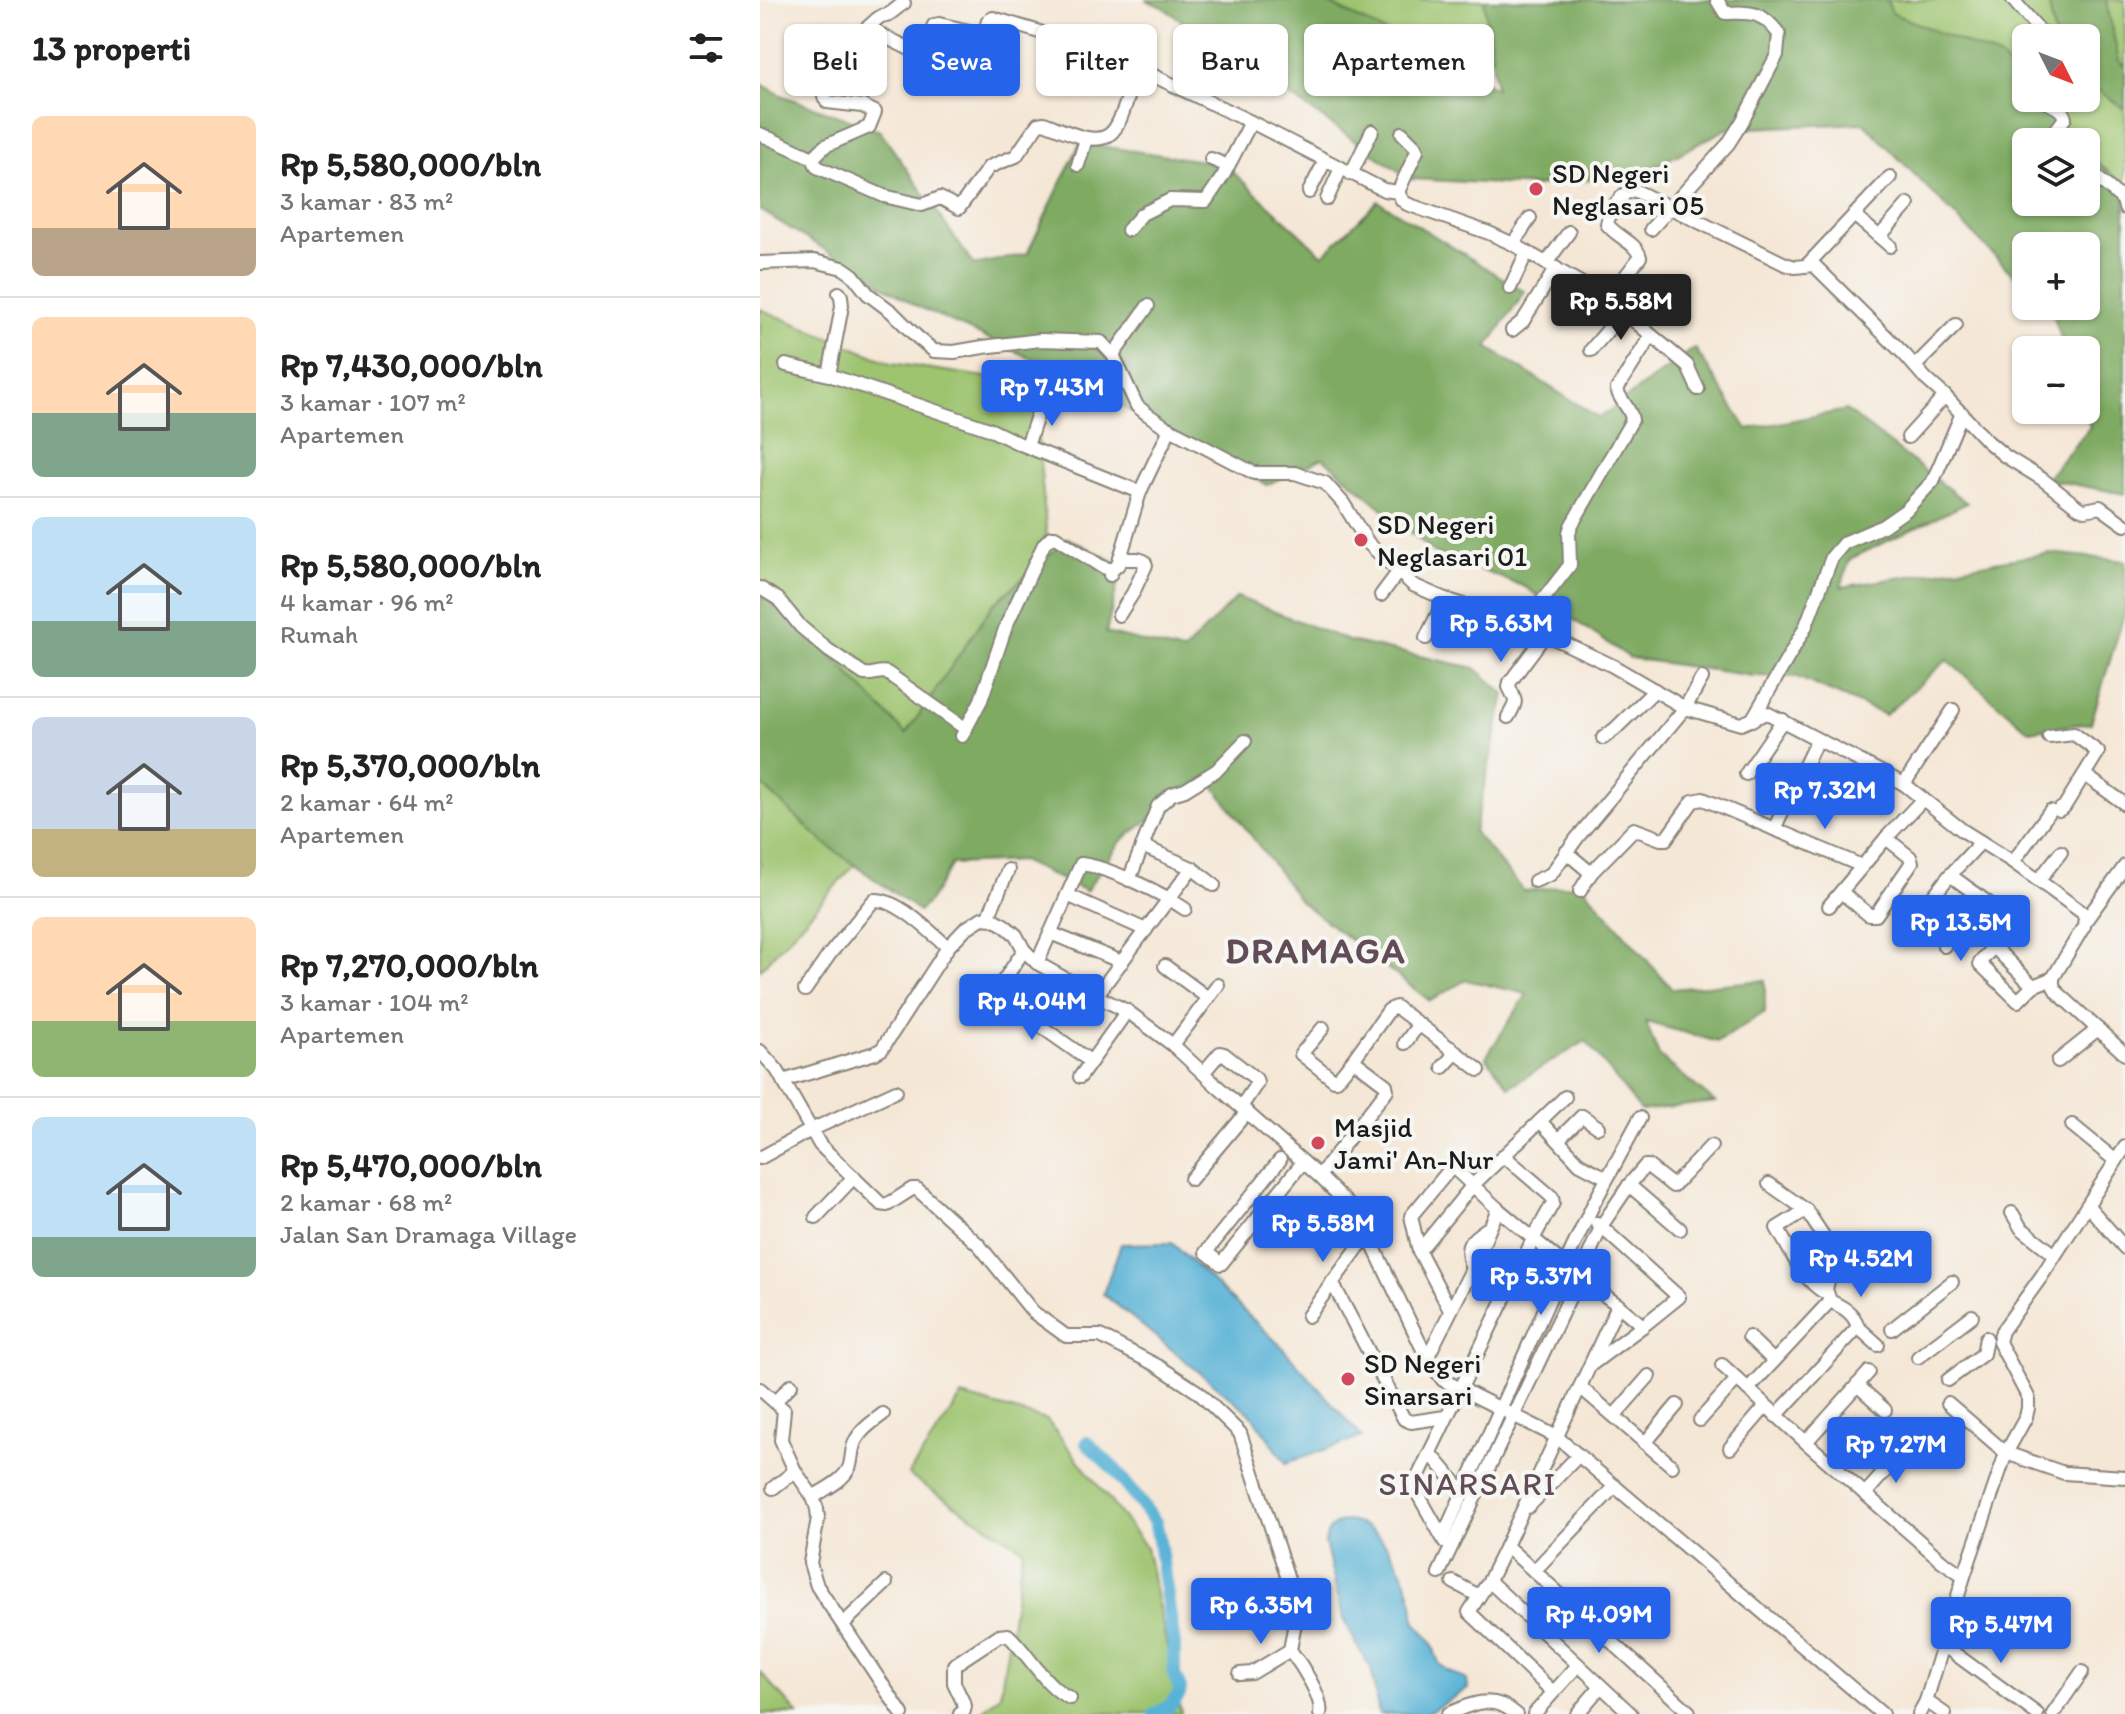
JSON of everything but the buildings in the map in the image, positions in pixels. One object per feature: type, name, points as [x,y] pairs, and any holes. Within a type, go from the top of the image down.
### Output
[{"type":"street","points":[[1651,229],[1728,144],[1777,55],[1779,34],[1768,22],[1751,12],[1725,13],[1717,0]]},
{"type":"street","points":[[2013,0],[2034,24]]},
{"type":"street","points":[[871,24],[904,3]]},
{"type":"street","points":[[887,37],[918,52],[923,50],[934,25],[939,24],[982,34],[988,21],[993,18],[1036,31]]},
{"type":"street","points":[[1157,77],[1251,122],[1305,158],[1325,161],[1384,190],[1398,192]]},
{"type":"street","points":[[813,158],[825,146],[869,127],[875,115],[871,109],[862,106],[827,102],[825,96]]},
{"type":"street","points":[[760,134],[813,158],[817,167],[884,196],[922,205],[940,198],[959,208],[988,168],[1016,156],[1038,124],[1044,123],[1086,139],[1101,139],[1116,127],[1129,96]]},
{"type":"street","points":[[1128,230],[1142,214],[1170,200],[1206,201],[1217,188],[1251,122]]},
{"type":"street","points":[[1327,199],[1372,131]]},
{"type":"street","points":[[1398,192],[1417,151],[1402,133]]},
{"type":"street","points":[[1078,165],[1086,139]]},
{"type":"street","points":[[1211,159],[1228,166]]},
{"type":"street","points":[[1309,192],[1325,161]]},
{"type":"street","points":[[1808,264],[1890,177]]},
{"type":"street","points":[[2100,180],[2123,200],[2125,208]]},
{"type":"street","points":[[1608,299],[1640,257],[1636,249],[1608,227],[1608,218],[1615,205],[1628,191],[1634,190],[1785,264],[1817,266],[1996,449],[2079,508],[2100,507],[2125,525]]},
{"type":"street","points":[[1398,192],[1407,204],[1513,244],[1608,299],[1687,365],[1698,389]]},
{"type":"street","points":[[1880,236],[1908,204]]},
{"type":"street","points":[[1854,215],[1890,246]]},
{"type":"street","points":[[1513,244],[1530,218]]},
{"type":"street","points":[[1512,330],[1523,321],[1569,232]]},
{"type":"street","points":[[1510,288],[1527,252]]},
{"type":"street","points":[[760,263],[814,261],[843,268],[934,351],[954,352],[1040,340],[1097,341],[1113,355],[1137,406],[1170,429],[1254,473],[1295,473],[1325,483],[1343,503],[1368,543],[1413,585],[1445,599],[1524,624],[1613,666],[1685,708],[1741,724],[1767,713],[1783,720],[1904,784],[1952,822],[2079,909],[2086,920]]},
{"type":"street","points":[[829,375],[842,306],[839,293]]},
{"type":"street","points":[[1113,355],[1148,306]]},
{"type":"street","points":[[1591,350],[1624,311]]},
{"type":"street","points":[[1915,366],[1956,325]]},
{"type":"street","points":[[1524,624],[1570,565],[1571,526],[1632,420],[1617,389],[1651,336]]},
{"type":"street","points":[[786,365],[829,375],[989,429],[1140,492]]},
{"type":"street","points":[[1908,437],[1945,396]]},
{"type":"street","points":[[1027,446],[1043,398]]},
{"type":"street","points":[[1752,720],[1805,628],[1832,557],[1844,543],[1883,526],[1906,510],[1933,481],[1962,413]]},
{"type":"street","points":[[760,588],[778,599],[801,627],[828,650],[864,674],[887,673],[964,733],[981,700],[1006,626],[1047,539],[1055,537],[1111,573],[1117,568],[1140,492],[1170,429]]},
{"type":"street","points":[[1119,615],[1146,565],[1138,559],[1120,559]]},
{"type":"street","points":[[1381,595],[1399,571]]},
{"type":"street","points":[[1426,638],[1445,599]]},
{"type":"street","points":[[1508,717],[1516,702],[1510,682],[1545,635]]},
{"type":"street","points":[[1535,881],[1551,874],[1685,708],[1702,678]]},
{"type":"street","points":[[1603,738],[1655,690]]},
{"type":"street","points":[[1904,784],[1953,710]]},
{"type":"street","points":[[1746,774],[1783,720]]},
{"type":"street","points":[[2013,862],[2054,811],[2064,808],[2098,750],[2074,734],[2049,737]]},
{"type":"street","points":[[1774,829],[1817,740]]},
{"type":"street","points":[[1129,880],[1154,813],[1162,801],[1217,770],[1245,741]]},
{"type":"street","points":[[2085,775],[2125,804]]},
{"type":"street","points":[[1580,891],[1591,873],[1634,829],[1666,839],[1696,799],[1708,800],[1862,866]]},
{"type":"street","points":[[1829,906],[1923,799]]},
{"type":"street","points":[[1841,892],[1869,915],[1876,915],[1912,862],[1886,838]]},
{"type":"street","points":[[1903,935],[1950,875],[1981,842]]},
{"type":"street","points":[[1142,846],[1192,868],[1214,885]]},
{"type":"street","points":[[1566,852],[1591,873]]},
{"type":"street","points":[[2039,880],[2061,852]]},
{"type":"street","points":[[1037,963],[1079,865],[1083,863],[1170,898],[1185,909]]},
{"type":"street","points":[[2125,866],[2086,920],[2053,978],[2057,992],[2125,1054]]},
{"type":"street","points":[[1096,996],[1192,868]]},
{"type":"street","points":[[988,918],[1008,870]]},
{"type":"street","points":[[1950,875],[2006,916]]},
{"type":"street","points":[[1067,895],[1146,930]]},
{"type":"street","points":[[1944,946],[1980,897]]},
{"type":"street","points":[[805,990],[874,900],[883,899],[901,909],[948,947]]},
{"type":"street","points":[[783,1081],[882,1049],[948,947],[982,918],[999,922],[1010,930],[1037,963],[1127,1011],[1173,1045],[1358,1214],[1427,1358],[1443,1380],[1557,1437],[1882,1714]]},
{"type":"street","points":[[1050,933],[1122,962]]},
{"type":"street","points":[[2033,986],[1995,948],[1980,962],[2018,1001],[2033,986],[2053,978]]},
{"type":"street","points":[[1024,950],[991,999],[1090,1061]]},
{"type":"street","points":[[1165,966],[1208,998]]},
{"type":"street","points":[[1173,1045],[1218,985]]},
{"type":"street","points":[[1323,1028],[1301,1054],[1334,1080],[1353,1060],[1391,1008],[1399,1009],[1479,1070]]},
{"type":"street","points":[[1080,1077],[1127,1011]]},
{"type":"street","points":[[1405,1043],[1419,1024]]},
{"type":"street","points":[[2058,1061],[2098,1029]]},
{"type":"street","points":[[1443,1067],[1453,1056],[1451,1048]]},
{"type":"street","points":[[760,1051],[777,1070],[811,1130],[831,1156],[884,1205],[917,1189],[979,1245],[1033,1312],[1066,1336],[1100,1336],[1158,1366],[1198,1392],[1240,1433],[1293,1594],[1296,1617],[1290,1650],[1321,1702],[1320,1714]]},
{"type":"street","points":[[1191,1179],[1244,1110],[1257,1083],[1256,1079],[1220,1053],[1203,1073]]},
{"type":"street","points":[[1319,1176],[1387,1090],[1386,1085],[1353,1060]]},
{"type":"street","points":[[760,1158],[811,1130],[896,1091]]},
{"type":"street","points":[[1419,1251],[1472,1186],[1565,1097]]},
{"type":"street","points":[[1558,1140],[1582,1116],[1598,1127]]},
{"type":"street","points":[[1443,1537],[1565,1264],[1640,1118]]},
{"type":"street","points":[[1540,1121],[1580,1164],[1607,1178]]},
{"type":"street","points":[[2072,1125],[2116,1161]]},
{"type":"street","points":[[1439,1573],[1602,1225],[1647,1165],[1671,1186],[1676,1186],[1711,1146]]},
{"type":"street","points":[[1919,1714],[1926,1701],[2006,1453],[2026,1417],[2028,1397],[1999,1342],[2000,1335],[2125,1147]]},
{"type":"street","points":[[1449,1552],[1414,1486],[1553,1200],[1504,1156]]},
{"type":"street","points":[[1280,1160],[1206,1252],[1221,1264],[1303,1162]]},
{"type":"street","points":[[1450,1310],[1419,1251],[1411,1216],[1454,1168],[1579,1277],[1643,1326]]},
{"type":"street","points":[[816,1217],[854,1177]]},
{"type":"street","points":[[1748,1389],[1828,1297],[1834,1254],[1806,1210],[1769,1184]]},
{"type":"street","points":[[1629,1185],[1680,1229]]},
{"type":"street","points":[[2088,1206],[2125,1248]]},
{"type":"street","points":[[1427,1358],[1498,1209]]},
{"type":"street","points":[[1806,1210],[1777,1228],[1806,1275],[1856,1319],[1858,1327],[1878,1345]]},
{"type":"street","points":[[2012,1213],[2021,1228],[2055,1255]]},
{"type":"street","points":[[1587,1218],[1602,1225],[1679,1296],[1591,1365]]},
{"type":"street","points":[[1308,1316],[1368,1234]]},
{"type":"street","points":[[1332,1282],[1404,1419],[1411,1422],[1445,1417]]},
{"type":"street","points":[[1892,1329],[1952,1282]]},
{"type":"street","points":[[1553,1692],[1469,1611],[1489,1581],[1618,1305]]},
{"type":"street","points":[[1918,1357],[1972,1316]]},
{"type":"street","points":[[1776,1416],[1858,1327]]},
{"type":"street","points":[[1749,1337],[1774,1361]]},
{"type":"street","points":[[1948,1380],[1983,1354],[1986,1338]]},
{"type":"street","points":[[1722,1365],[1865,1494],[1942,1561],[1964,1576]]},
{"type":"street","points":[[1806,1442],[1869,1372]]},
{"type":"street","points":[[1614,1416],[1649,1376]]},
{"type":"street","points":[[1700,1420],[1737,1379]]},
{"type":"street","points":[[775,1402],[791,1385]]},
{"type":"street","points":[[1857,1385],[1885,1410]]},
{"type":"street","points":[[1580,1387],[1672,1466]]},
{"type":"street","points":[[760,1389],[784,1410],[781,1440],[795,1471],[813,1497],[818,1518],[810,1563],[817,1586],[902,1714]]},
{"type":"street","points":[[1948,1403],[2006,1453],[2064,1473],[2125,1477]]},
{"type":"street","points":[[1645,1443],[1677,1405]]},
{"type":"street","points":[[1730,1448],[1766,1406]]},
{"type":"street","points":[[813,1497],[846,1472],[857,1439],[883,1414]]},
{"type":"street","points":[[1836,1468],[1871,1428]]},
{"type":"street","points":[[1430,1453],[1463,1492]]},
{"type":"street","points":[[1865,1494],[1901,1453]]},
{"type":"street","points":[[1521,1514],[1579,1455]]},
{"type":"street","points":[[773,1488],[795,1471]]},
{"type":"street","points":[[1534,1571],[1615,1486]]},
{"type":"street","points":[[1506,1546],[1689,1712]]},
{"type":"street","points":[[1489,1581],[1625,1712]]},
{"type":"street","points":[[1453,1582],[1479,1596]]},
{"type":"street","points":[[843,1624],[886,1583]]},
{"type":"street","points":[[960,1714],[965,1706],[954,1683],[954,1665],[998,1636],[1008,1635],[1031,1659],[1041,1675],[1070,1698]]},
{"type":"street","points":[[1943,1645],[2037,1714]]},
{"type":"street","points":[[1240,1674],[1252,1673],[1290,1650]]},
{"type":"street","points":[[1534,1714],[1578,1665]]},
{"type":"street","points":[[2053,1714],[2082,1672]]},
{"type":"street","points":[[1577,1714],[1601,1686]]},
{"type":"street","points":[[1448,1714],[1484,1701],[1501,1704],[1516,1714]]},
{"type":"street","points":[[1926,1701],[1945,1714]]},
{"type":"green space","points":[[1146,0],[1322,0],[1369,24],[1304,24],[1304,96],[1494,96],[1494,24],[1487,24],[1484,0],[1887,0],[1892,13],[2001,58],[2012,71],[2012,112],[2047,112],[2061,128],[2012,128],[2012,216],[2100,216],[2100,165],[2125,186],[2125,494],[2046,479],[2090,427],[2089,424],[2100,424],[2100,336],[2060,336],[2055,320],[2100,320],[2100,232],[2012,232],[2012,274],[1864,123],[1726,129],[1641,174],[1536,186],[1410,179],[1288,94],[1288,24],[1187,24]]},
{"type":"green space","points":[[1254,0],[1541,0],[1561,47],[1494,57],[1494,24],[1304,24],[1304,59],[1288,40],[1288,24],[1274,24]]},
{"type":"green space","points":[[1809,0],[2125,0],[2125,386],[2093,320],[2100,320],[2100,232],[2086,232],[2086,216],[2100,216],[2100,128],[2012,128],[2012,133]]},
{"type":"green space","points":[[2048,0],[2106,0],[2119,61],[2125,66],[2125,109],[2100,92],[2100,24],[2052,24]]},
{"type":"green space","points":[[760,83],[781,95],[880,131],[974,265],[1027,254],[1080,143],[1224,164],[1323,255],[1378,201],[1525,292],[1487,347],[1599,418],[1695,348],[1747,429],[1846,410],[1967,503],[1850,559],[1841,587],[2050,553],[2125,561],[2125,611],[2091,723],[2029,731],[1947,660],[1885,715],[1797,677],[1753,676],[1630,658],[1525,587],[1434,552],[1323,458],[1267,485],[1041,363],[915,305],[760,210]]},
{"type":"green space","points":[[760,309],[891,363],[1033,384],[1047,538],[949,789],[760,623]]},
{"type":"green space","points":[[1067,538],[1122,565],[1106,633],[1183,652],[1237,597],[1349,641],[1475,668],[1505,694],[1474,832],[1524,891],[1581,884],[1672,989],[1765,980],[1765,1012],[1718,1042],[1646,1022],[1659,1056],[1715,1102],[1641,1111],[1586,1041],[1509,1087],[1486,1057],[1527,994],[1466,980],[1430,1001],[1301,902],[1207,777],[1122,840],[1086,891],[1021,861],[952,864],[930,900],[919,911],[824,843],[760,783],[760,589],[807,630],[906,734],[992,606]]},
{"type":"green space","points":[[760,754],[875,842],[760,970]]},
{"type":"green space","points":[[962,1396],[1047,1420],[1146,1547],[1181,1713],[978,1714],[1000,1695],[1023,1549],[908,1475]]},
{"type":"green space","points":[[760,1672],[798,1714],[760,1714]]},
{"type":"water","points":[[1172,1243],[1281,1346],[1362,1437],[1286,1463],[1251,1414],[1103,1294],[1121,1244]]},
{"type":"water","points":[[1346,1521],[1371,1530],[1390,1551],[1409,1590],[1416,1622],[1431,1641],[1438,1661],[1467,1680],[1468,1689],[1426,1714],[1379,1714],[1371,1668],[1343,1618],[1325,1543],[1331,1528]]},
{"type":"waterway","points":[[1087,1443],[1115,1470],[1155,1522],[1174,1645],[1174,1674],[1180,1689],[1171,1705],[1155,1714]]},
{"type":"place","name":"SD Negeri Neglasari 05","points":[[1536,189]]},
{"type":"place","name":"SD Negeri Neglasari 01","points":[[1361,540]]},
{"type":"place","name":"Masjid Jami' An-Nur","points":[[1318,1143]]},
{"type":"place","name":"SD Negeri Sinarsari","points":[[1348,1379]]},
{"type":"district","name":"DRAMAGA","points":[[1316,950]]},
{"type":"district","name":"SINARSARI","points":[[1468,1484]]}]
